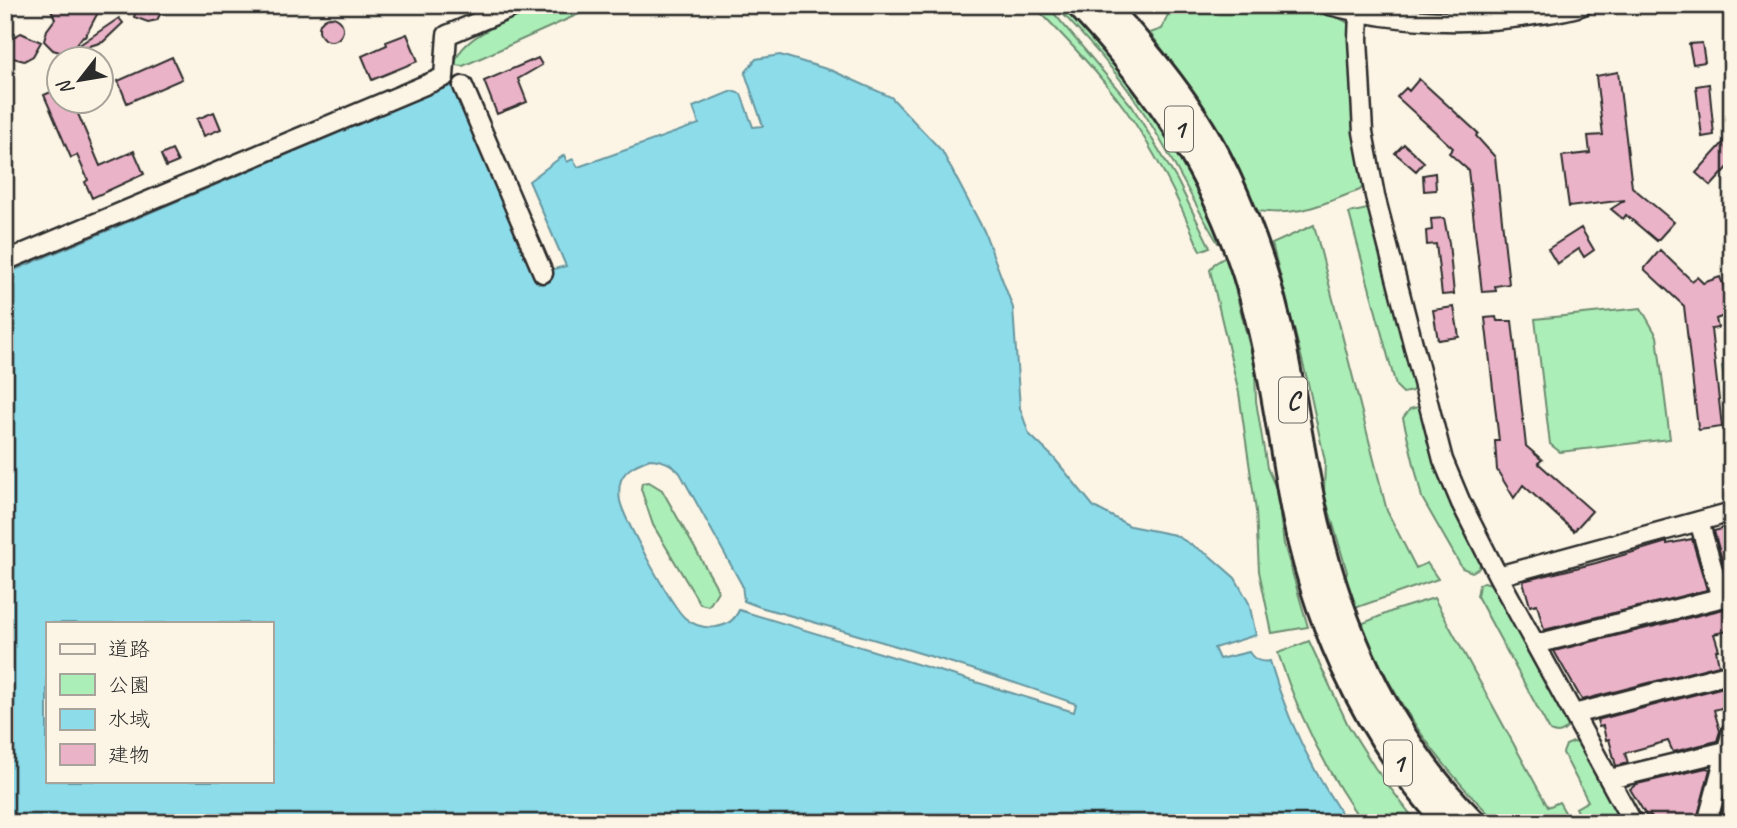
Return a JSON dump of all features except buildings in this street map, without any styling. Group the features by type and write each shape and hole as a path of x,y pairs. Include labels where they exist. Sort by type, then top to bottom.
{"highway":[{"name":"1","path":"1079,5 1144,79 1171,116 1254,271 1266,360 1309,535 1324,618 1366,691 1399,764 1448,823"},
{"path":"1105,5 1187,105 1230,183 1254,271"},
{"path":"1366,691 1440,786 1474,823"}],"street":[{"path":"5,261 444,77 447,35 518,5"},
{"path":"1328,5 1410,19 1483,22 1521,18 1583,5"},
{"path":"1361,9 1358,39 1363,132 1375,196 1443,460 1461,503 1498,576 1633,823"},
{"path":"463,86 543,273"},
{"path":"1498,576 1732,512"},
{"path":"1535,644 1726,596 1699,520"},
{"path":"1574,714 1732,673"},
{"path":"1707,823 1732,731"},
{"path":"1610,779 1726,751"}],"shaded area":[{"path":"1732,431 1732,476 1721,433"}],"green space":[{"path":"546,5 599,5 463,66 455,65 467,44 479,35"},
{"path":"1033,5 1047,5 1132,106 1177,180 1210,247 1200,251 1167,178 1125,109 1081,56"},
{"path":"1055,5 1066,5 1114,56 1146,99 1188,168 1221,242 1218,243 1159,138 1129,91"},
{"path":"1172,5 1186,5 1198,12 1194,5 1298,8 1318,11 1351,25 1366,182 1360,190 1298,211 1257,211 1221,136 1150,33 1162,29"},
{"path":"1367,209 1373,212 1416,385 1412,391 1403,393 1396,386 1349,213"},
{"path":"1314,225 1387,511 1416,568 1427,563 1438,579 1355,608 1345,580 1347,572 1324,493 1325,461 1272,244"},
{"path":"1227,256 1255,368 1256,401 1267,468 1276,488 1284,544 1308,627 1272,633 1259,571 1256,511 1239,393 1210,270"},
{"path":"1641,308 1657,336 1670,439 1560,452 1550,444 1535,319"},
{"path":"1732,364 1732,431 1730,431 1722,366"},
{"path":"1418,407 1425,415 1451,506 1481,560 1479,568 1472,572 1462,568 1422,498 1403,418 1410,409"},
{"path":"649,482 662,490 715,584 718,591 708,606 700,604 653,525 641,489 642,483"},
{"path":"1484,582 1495,585 1568,718 1569,725 1563,731 1550,731 1477,596 1479,585"},
{"path":"1434,598 1548,807 1559,802 1570,821 1580,816 1576,808 1588,801 1563,753 1566,745 1580,743 1624,823 1498,823 1456,778 1403,706 1361,624"},
{"path":"1309,641 1348,725 1375,768 1417,823 1363,823 1336,783 1294,698 1278,653"}],"water":[{"path":"780,55 833,71 891,97 942,151 984,231 1013,308 1020,408 1029,434 1054,458 1094,507 1130,526 1175,535 1210,556 1235,578 1249,603 1256,635 1214,648 1219,659 1249,652 1258,660 1270,661 1284,704 1302,745 1323,785 1348,823 5,823 5,274 456,83 540,281 552,276 550,270 566,266 529,181 564,155 567,162 573,159 578,167 699,124 693,107 732,91 741,94 753,127 763,126 745,73 756,59","holes":["650,459 659,460 680,473 742,585 744,601 1037,690 1076,704 1074,712 739,610 729,622 715,627 692,623 679,611 660,581 620,501 621,480 626,472"]}]}
